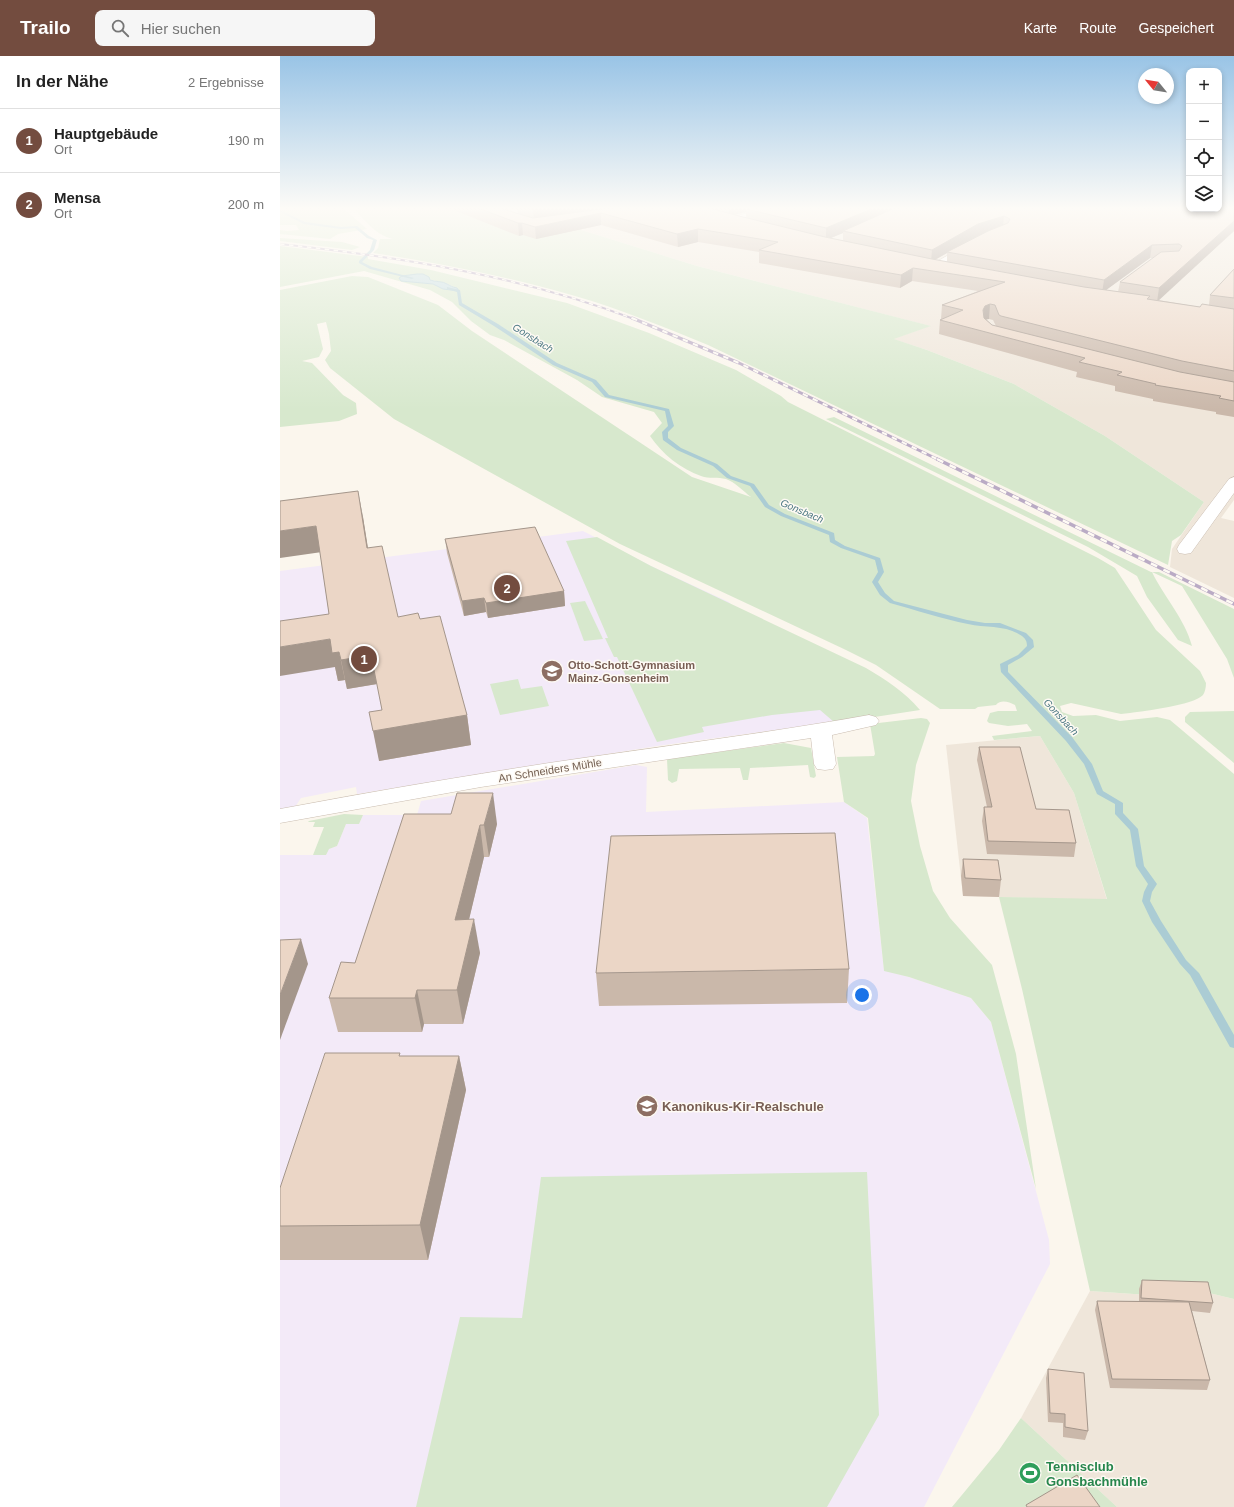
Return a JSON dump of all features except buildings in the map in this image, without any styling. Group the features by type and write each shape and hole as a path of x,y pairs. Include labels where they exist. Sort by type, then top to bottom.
{"street":[{"path":"1185,549 1234,482"},
{"name":"An Schneiders Mühle","path":"280,816 587,763 821,730 869,721"},
{"path":"821,730 825,764"}],"shaded area":[{"path":"731,275 1234,275 1234,500 1221,518 1234,521 1234,598 1170,567 1172,549 1204,502 1105,436 1014,384 927,350 893,339 930,326"},
{"name":"Otto-Schott-Gymnasium Mainz-Gonsenheim","path":"583,531 651,566 729,602 834,722 657,746 357,794 356,787 301,798 295,807 280,811 280,571"},
{"path":"1040,736 1074,793 1107,900 963,896 946,745"},
{"name":"Kanonikus-Kir-Realschule","path":"636,765 647,767 646,812 844,802 867,818 884,970 971,998 991,1022 1049,1240 1050,1264 924,1507 280,1507 280,855 326,855 328,849 337,846 346,824 359,824 363,815 417,815 421,801"},
{"path":"1090,1291 1163,1296 1205,1292 1234,1299 1234,1507 1117,1507 1021,1418"}],"green space":[{"path":"280,275 345,275 280,287"},
{"path":"377,275 450,275 567,303 649,333 736,370 781,396 788,402 1098,558 1115,568 1156,630 1200,671 1206,683 1206,688 1203,695 1198,699 1180,705 1121,714 1071,703 1060,706 1062,712 1073,716 1096,715 1120,721 1157,717 1170,720 1234,774 1234,1299 1205,1292 1163,1296 1090,1291 1022,989 999,897 1107,899 1074,793 1040,736 994,740 992,736 1032,731 1027,724 1008,726 989,723 987,721 990,713 998,711 1017,711 1015,705 1008,702 1000,702 996,705 978,707 975,709 940,709 876,665 620,544 394,419 330,368 325,360 331,351 326,322 317,324 323,349 319,357 302,361 312,363 343,395 356,403 357,414 339,421 280,427 280,290 352,276 368,277 438,305 472,331 692,477 751,497 729,480 723,478 704,477 679,465 666,455 650,436 662,423 654,412 602,397 577,380 504,340 490,335 471,321 452,302 430,290","holes":["413,275 446,283 457,288 458,291 443,289 433,284 402,281 402,276"]},
{"path":"489,275 731,275 931,326 894,339 927,350 1014,384 1105,436 1204,502 1181,535 1172,541 1168,565 708,345 625,312 592,301"},
{"path":"834,417 1152,572 1179,617 1189,636 1192,646 1178,640 1147,597 1137,576 1088,547 826,419"},
{"path":"597,537 651,566 866,668 902,692 920,710 834,722 820,710 772,715 702,727 704,732 657,742 617,657 614,657 605,638 608,638 566,541"},
{"path":"1152,572 1159,572 1234,609 1234,678 1227,659 1182,586"},
{"path":"585,601 603,639 584,641 570,603"},
{"path":"518,679 521,689 542,686 549,706 500,715 490,684"},
{"path":"1234,711 1234,763 1185,722 1185,717 1190,712"},
{"path":"921,718 927,719 930,723 916,765 911,801 920,846 933,891 950,918 992,965 1016,1054 1036,1189 991,1022 971,998 909,977 884,971 868,818 844,802 837,757 874,756 875,754 870,724"},
{"path":"784,743 811,748 816,776 814,778 810,777 808,765 750,768 748,780 743,780 740,768 679,769 677,781 672,783 668,780 667,759"},
{"path":"344,814 363,815 359,824 346,824 337,846 329,849 326,855 313,855 324,827 313,827 315,822 308,822"},
{"path":"867,1172 879,1415 827,1507 416,1507 460,1317 522,1318 541,1177"},
{"name":"Tennisclub Gonsbachmühle","path":"1021,1418 1117,1507 952,1507 999,1450"}],"water":[{"path":"424,275 429,277 430,280 445,283 457,288 459,291 443,289 433,284 401,281 399,278 402,276"}],"waterway":[{"name":"Gonsbach","path":"399,275 412,278"},
{"name":"Gonsbach","path":"448,288 459,291 460,304 496,325 555,364 594,381 607,396 667,410 671,426 665,432 665,439 679,449 715,465 729,477 752,485 767,506 783,515 832,534 832,541 843,547 878,559 881,572 875,582 882,594 892,602 967,622 985,625 998,624 1024,634 1030,640 1031,647 1020,656 1004,664 1005,672 1069,739 1088,764 1100,792 1119,803 1119,814 1134,829 1140,866 1153,884 1148,892 1146,901 1157,922 1183,962 1194,973 1234,1044"}],"railway":[{"path":"481,275 548,291 634,319"},
{"path":"632,318 739,363 939,460"},
{"path":"937,459 1234,604"}],"place":[{"name":"Mensa","path":"507,588"},
{"name":"Hauptgebäude","path":"364,659"},
{"name":"Otto-Schott-Gymnasium Mainz-Gonsenheim","path":"552,671"},
{"name":"Kanonikus-Kir-Realschule","path":"647,1106"},
{"name":"Tennisclub Gonsbachmühle","path":"1030,1473"}]}
